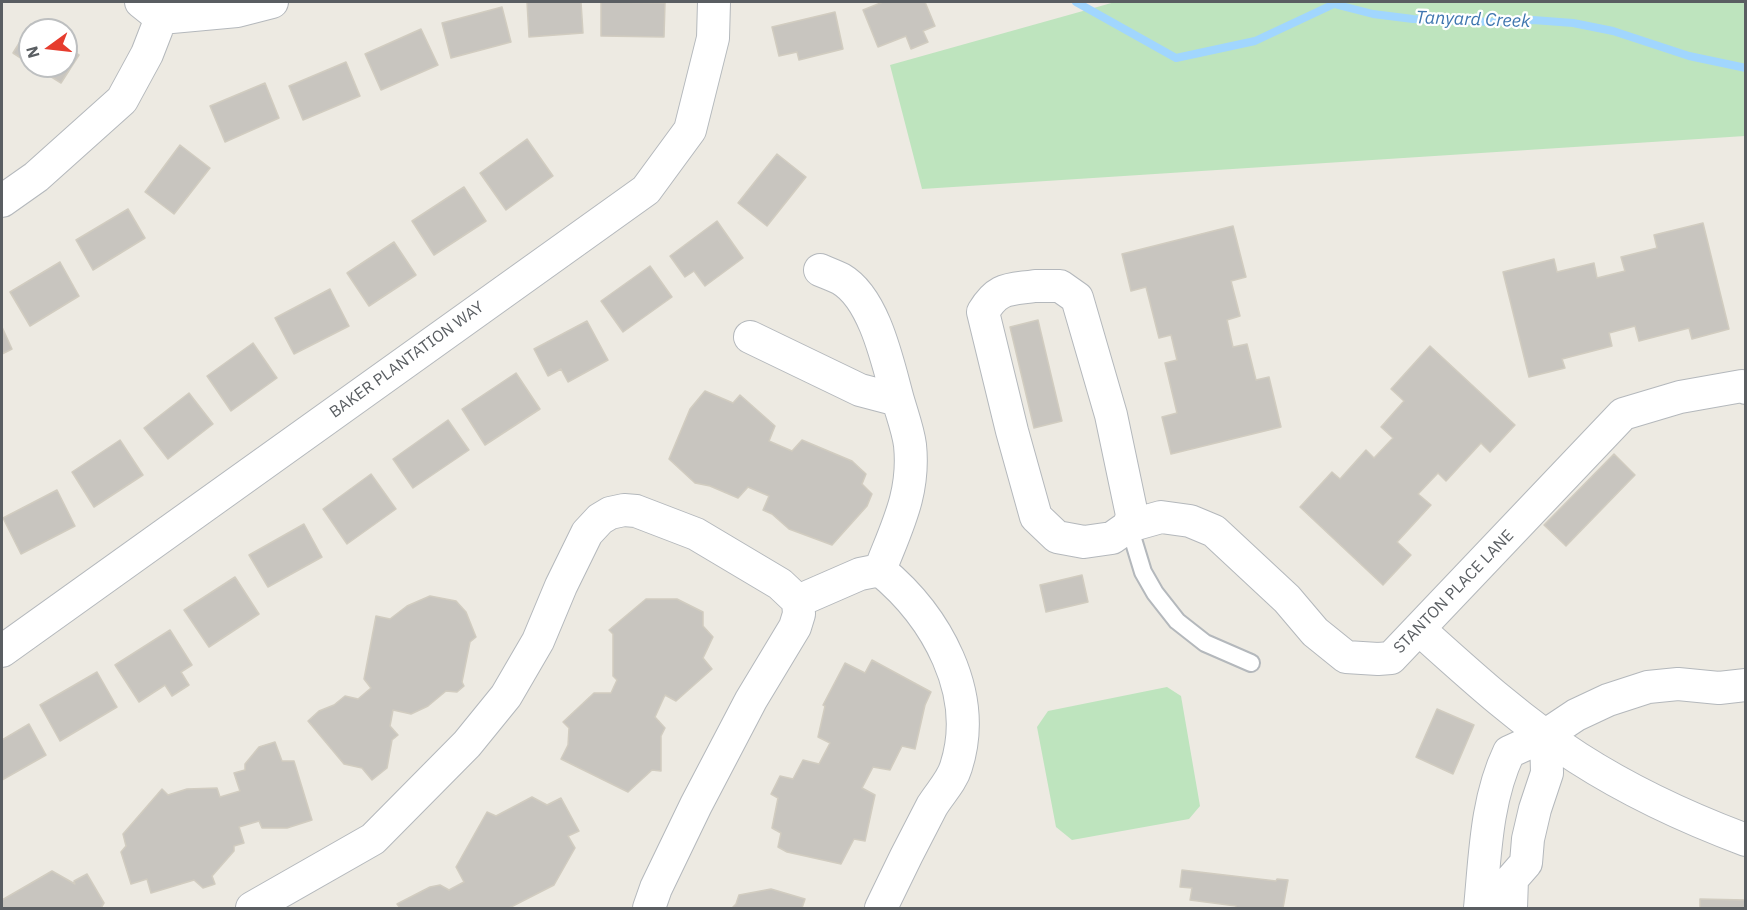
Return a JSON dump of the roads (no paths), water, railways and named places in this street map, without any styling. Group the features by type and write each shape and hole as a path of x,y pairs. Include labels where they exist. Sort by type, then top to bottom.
{"street":[{"path":"2,201 36,177 122,100 147,54 151,10 237,11 272,2"},
{"name":"BAKER PLANTATION WAY","path":"2,651 646,190 690,130 713,39 714,2"},
{"path":"820,270 843,280 864,301 882,344 910,443 910,477 906,505 880,570"},
{"name":"STANTON PLACE LANE","path":"1129,526 1132,515 1111,415 1077,298 1060,286 1035,286 1008,290 992,297 983,312 1036,517 1057,537 1084,542 1112,538 1129,526 1161,517 1190,520 1214,531 1287,599 1315,633 1346,657 1391,658 1623,414 1680,397 1742,386 1746,388"},
{"path":"750,337 860,390 898,400"},
{"path":"252,909 373,839 467,744 506,696 538,641 587,533 600,519 610,513 624,510 636,511 696,534 780,584 798,601 799,615 795,627 751,700 696,806 656,888 649,909"},
{"path":"798,601 860,574 880,570"},
{"path":"880,570 901,587 932,626 947,655 962,700 963,740 956,770 928,814 881,909"},
{"path":"1419,629 1481,684 1576,757 1630,789 1693,820 1746,840"},
{"path":"1480,909 1489,825 1496,786 1509,752 1546,735 1576,715 1608,700 1648,687 1678,684 1719,688 1746,685"},
{"path":"1512,894 1505,857 1506,844 1524,780 1546,735"}],"lane":[{"path":"1129,526 1143,572 1155,593 1177,621 1205,643 1251,663"}],"waterway":[{"name":"Tanyard Creek","path":"1076,2 1176,58 1255,41 1334,4 1373,14 1413,19 1493,22 1533,20 1573,23 1613,31 1689,56 1746,68"}]}
